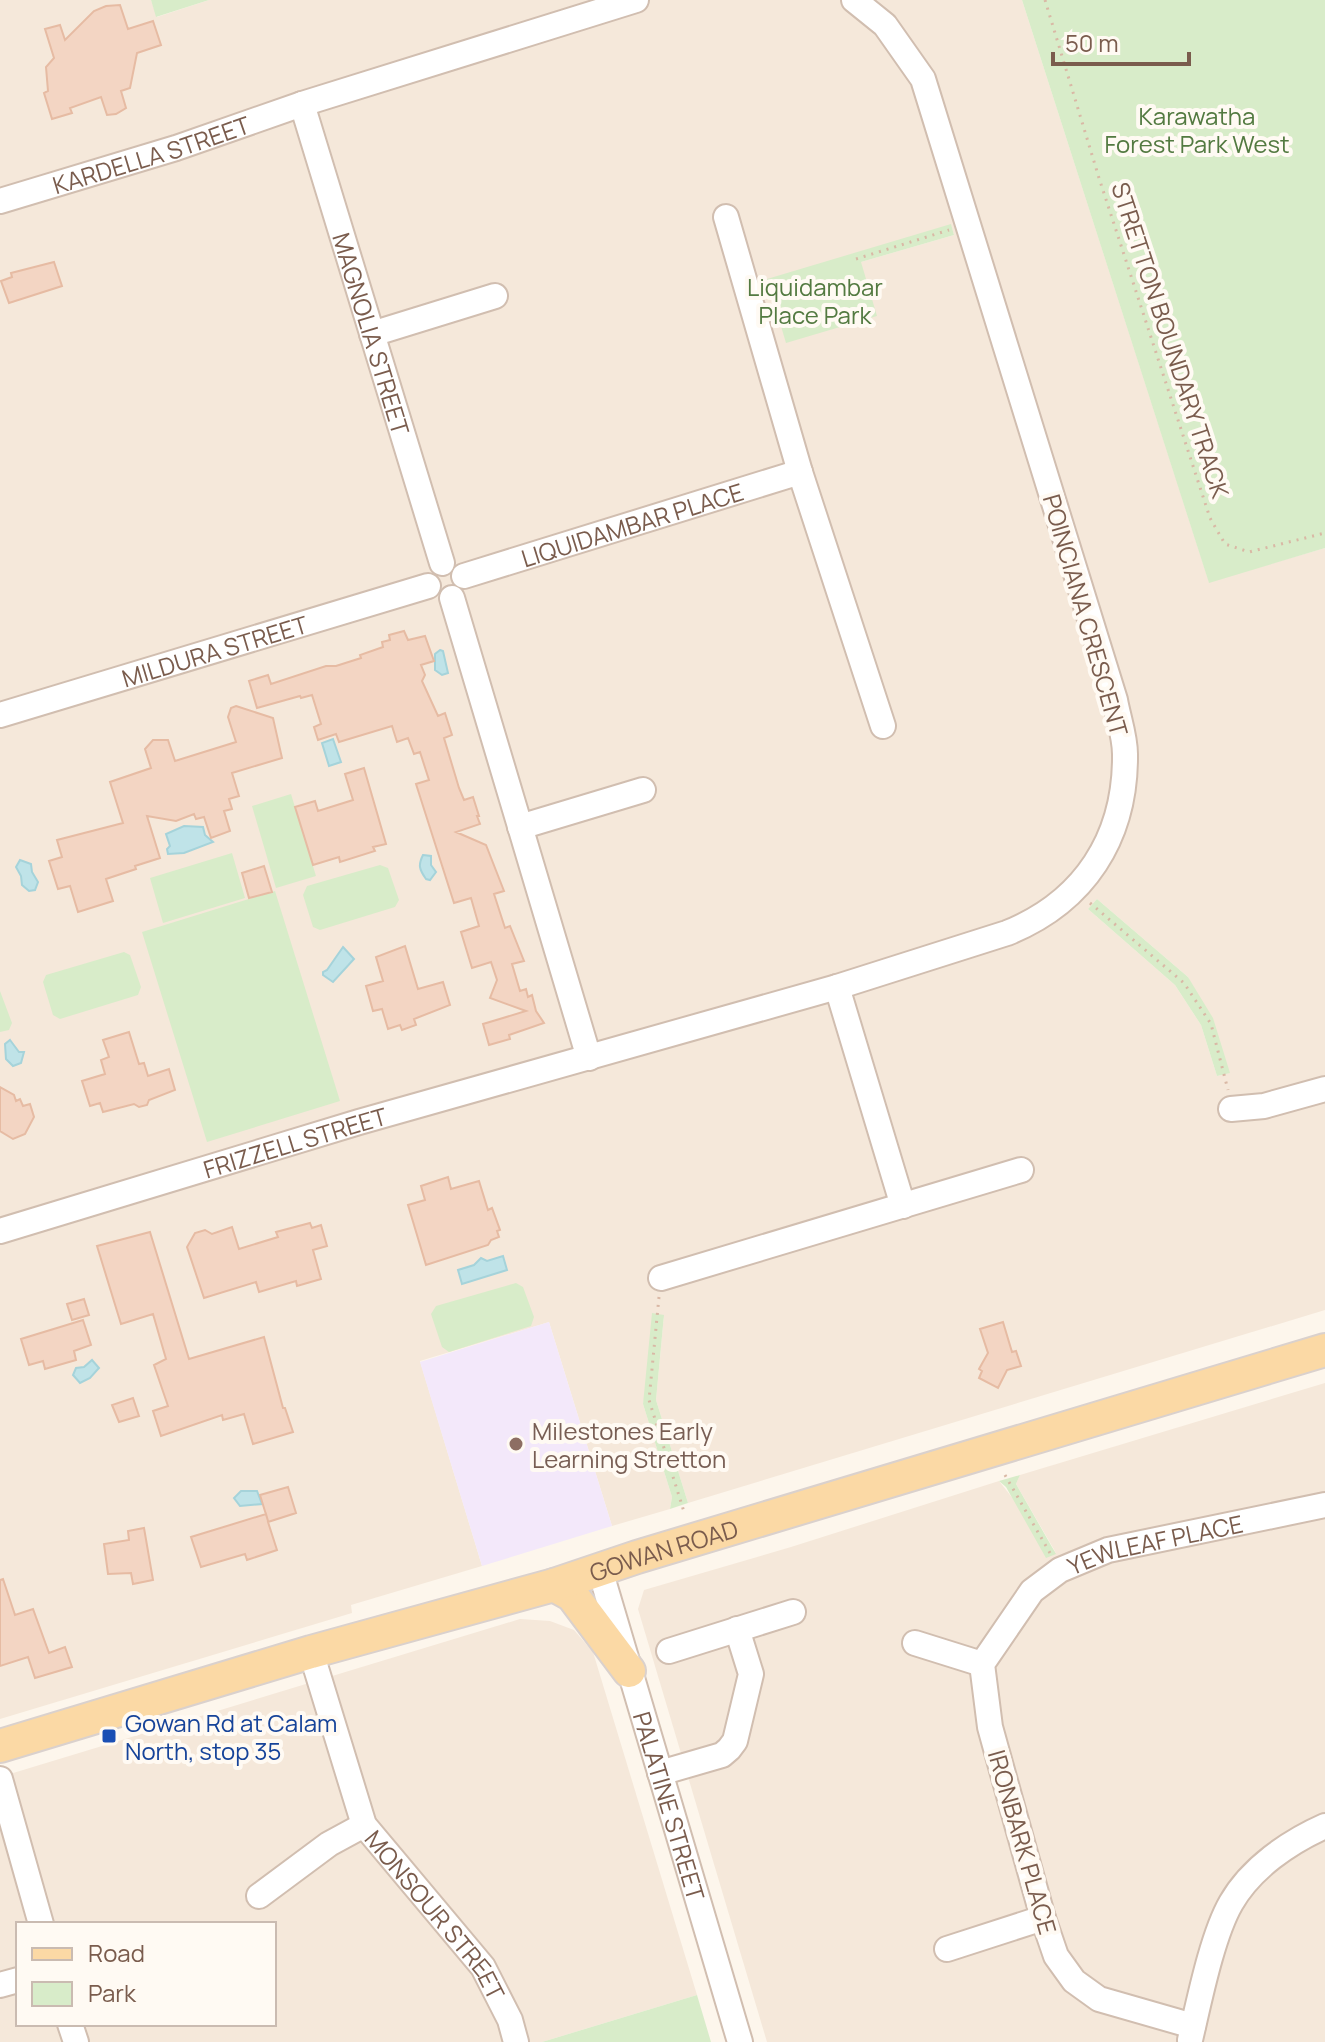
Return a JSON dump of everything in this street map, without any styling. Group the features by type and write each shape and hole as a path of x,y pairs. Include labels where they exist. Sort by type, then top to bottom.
{"main road":[{"name":"GOWAN ROAD","path":"0,1746 311,1652 554,1585 1325,1350"},
{"path":"554,1585 572,1595 629,1671"}],"street":[{"path":"302,104 636,0"},
{"name":"POINCIANA CRESCENT","path":"589,1058 837,987 1029,924 1057,907 1096,864 1114,828 1124,789 1125,751 1115,700 923,79 885,25 854,0"},
{"name":"KARDELLA STREET","path":"0,201 176,148 302,104"},
{"name":"MAGNOLIA STREET","path":"302,104 442,563"},
{"path":"726,217 800,472 883,726"},
{"path":"372,334 495,296"},
{"name":"LIQUIDAMBAR PLACE","path":"464,576 800,472"},
{"path":"442,563 458,566 464,576 461,592 452,598 435,596 428,586 429,574 442,563"},
{"name":"MILDURA STREET","path":"0,715 428,586"},
{"path":"452,598 589,1058"},
{"path":"520,827 643,790"},
{"path":"837,987 903,1206"},
{"name":"FRIZZELL STREET","path":"0,1231 359,1122 589,1058"},
{"path":"1231,1109 1264,1106 1325,1089"},
{"path":"661,1278 1021,1170"},
{"name":"YEWLEAF PLACE","path":"982,1664 1032,1591 1060,1570 1108,1550 1325,1505"},
{"name":"PALATINE STREET","path":"600,1570 740,2042"},
{"path":"669,1651 793,1612"},
{"path":"660,1773 722,1755 735,1741 751,1674 737,1629"},
{"path":"915,1643 982,1664"},
{"name":"MONSOUR STREET","path":"311,1652 364,1825 483,1967 510,2020 516,2042"},
{"name":"IRONBARK PLACE","path":"982,1664 990,1727 1056,1956 1074,1981 1099,1999 1191,2034"},
{"path":"0,1779 40,1922"},
{"path":"259,1896 329,1844 364,1825"},
{"path":"1191,2034 1215,1946 1231,1903 1263,1865 1299,1837 1325,1826"},
{"path":"947,1949 1043,1918"}],"path":[{"name":"STRETTON BOUNDARY TRACK","path":"1045,0 1099,178 1210,518 1225,544 1249,552 1325,533"},
{"path":"856,259 967,225"},
{"path":"1075,890 1184,983 1211,1024 1231,1109"},
{"path":"661,1278 649,1400 685,1515"},
{"path":"1005,1475 1060,1570"}],"shaded area":[{"path":"0,0 151,0 157,17 209,0 1022,0 1209,582 1325,548 1325,1310 688,1503 656,1400 664,1315 643,1404 672,1497 670,1509 612,1526 549,1322 420,1361 482,1566 351,1605 352,1613 0,1719","holes":["951,225 954,235 861,262 767,280","1097,899 1188,977 1229,1073 1217,1076 1201,1025 1175,985 1088,909"]},
{"name":"Milestones Early Learning Stretton","path":"549,1322 612,1526 482,1566 420,1362"},
{"path":"1325,1383 1325,2042 767,2042 638,1609 644,1590 999,1481 1056,1553 1016,1484 1020,1475"},
{"path":"520,1619 550,1621 574,1630 593,1652 697,1995 542,2042 0,2042 0,1777"}],"green space":[{"path":"151,0 209,0 156,17"},
{"name":"Karawatha Forest Park West","path":"1022,0 1325,0 1325,548 1209,583"},
{"name":"Liquidambar Place Park","path":"951,224 954,235 861,262 877,316 786,343 767,279"},
{"path":"291,794 316,876 276,888 252,806"},
{"path":"232,853 245,898 163,923 150,878"},
{"path":"380,865 388,868 399,900 395,907 320,930 313,927 303,895 307,886"},
{"path":"275,891 340,1101 207,1142 142,932"},
{"path":"1097,899 1188,977 1213,1018 1230,1073 1217,1076 1201,1025 1175,985 1088,909"},
{"path":"124,952 130,955 141,987 138,995 60,1019 53,1015 43,982 46,975"},
{"path":"0,991 12,1023 9,1030 0,1032"},
{"path":"516,1283 523,1287 534,1317 531,1326 449,1352 442,1347 431,1314 436,1306"},
{"path":"652,1313 664,1315 656,1400 688,1503 670,1509 672,1497 643,1404"},
{"path":"1020,1475 1016,1484 1056,1554 1046,1558 1006,1487 999,1481"},
{"path":"697,1995 711,2042 542,2042"}],"water":[{"path":"443,651 448,673 442,675 435,670 435,654"},
{"path":"333,739 341,762 329,766 322,743"},
{"path":"184,826 203,827 205,835 213,842 184,853 168,854 170,846 166,834"},
{"path":"423,855 431,856 431,865 436,872 430,880 421,870"},
{"path":"20,860 31,864 38,882 35,890 29,891 22,885 16,867"},
{"path":"343,947 354,959 333,982 323,972"},
{"path":"10,1040 19,1052 24,1052 21,1063 13,1066 6,1059 5,1044"},
{"path":"503,1256 507,1270 462,1284 458,1270 474,1265 481,1258 487,1261"},
{"path":"92,1360 99,1368 80,1383 73,1375 76,1368 84,1367"},
{"path":"241,1491 257,1491 262,1504 240,1506 234,1498"}],"building":[{"path":"120,5 128,29 153,21 161,45 137,53 130,88 121,91 126,108 107,115 101,97 70,108 72,113 52,119 44,93 48,91 46,67 54,58 45,29 60,25 65,40 94,11"},
{"path":"54,262 62,286 9,303 1,281 12,277 11,273"},
{"path":"404,631 408,640 425,636 434,661 421,665 425,675 422,681 438,716 445,713 452,735 444,738 459,788 464,800 473,797 479,816 480,824 456,832 486,845 504,891 494,894 505,928 510,926 524,961 512,964 520,991 526,989 528,997 532,995 536,1011 544,1023 489,1045 483,1024 526,1011 490,998 497,980 491,962 472,968 461,932 479,926 471,898 454,903 416,784 429,780 420,752 414,754 408,738 397,742 392,726 339,742 336,734 318,740 314,727 321,724 312,695 257,708 249,681 268,675 271,684 361,658 360,655 383,647 382,642 390,640 389,635"},
{"path":"236,706 273,718 282,758 232,773 239,796 229,799 232,809 224,811 230,831 211,838 204,817 196,819 194,814 176,821 147,816 160,858 106,879 113,901 78,912 70,886 58,889 49,861 62,857 57,840 123,823 110,782 151,768 145,749 153,740 168,740 175,761 236,742 228,717 231,708"},
{"path":"364,768 386,844 373,847 375,851 340,862 339,857 313,865 295,807 315,801 318,811 353,800 345,774"},
{"path":"264,866 272,892 249,898 242,873"},
{"path":"405,946 418,989 443,982 450,1005 414,1019 416,1025 402,1030 400,1025 388,1029 382,1009 373,1011 366,986 383,981 376,957"},
{"path":"129,1032 139,1064 144,1063 148,1076 169,1069 175,1090 149,1100 147,1105 139,1107 134,1104 103,1112 100,1103 90,1106 82,1081 105,1074 101,1060 109,1057 103,1040"},
{"path":"0,1087 14,1095 16,1101 20,1099 23,1106 30,1104 34,1117 25,1134 13,1139 0,1131"},
{"path":"448,1177 451,1189 479,1181 488,1210 492,1208 500,1230 497,1231 499,1237 488,1245 426,1265 408,1205 425,1200 421,1186"},
{"path":"310,1223 312,1228 321,1225 327,1246 313,1250 321,1279 297,1286 296,1281 259,1292 256,1282 204,1298 187,1247 195,1233 205,1230 212,1234 232,1227 239,1249 278,1237 276,1232"},
{"path":"150,1232 189,1359 264,1337 283,1408 293,1432 253,1444 244,1414 223,1420 222,1415 161,1436 153,1411 168,1406 154,1365 166,1359 153,1314 121,1324 97,1246"},
{"path":"84,1299 89,1315 72,1320 67,1304"},
{"path":"83,1320 91,1345 74,1351 76,1360 45,1369 43,1361 29,1365 21,1339"},
{"path":"1003,1322 1012,1352 1016,1351 1021,1366 1007,1370 998,1388 979,1378 982,1371 979,1369 988,1353 980,1329"},
{"path":"133,1398 139,1416 119,1422 112,1405"},
{"path":"288,1487 296,1513 268,1522 277,1550 247,1560 245,1554 201,1567 191,1537 266,1514 260,1495"},
{"path":"144,1528 153,1580 133,1584 131,1573 108,1574 104,1544 129,1540 128,1531"},
{"path":"3,1579 15,1615 33,1609 49,1653 65,1647 72,1667 35,1678 28,1657 0,1666 0,1580"}],"place":[{"name":"Milestones Early Learning Stretton","path":"516,1444"},
{"name":"Gowan Rd at Calam North, stop 35","path":"109,1736"}]}
